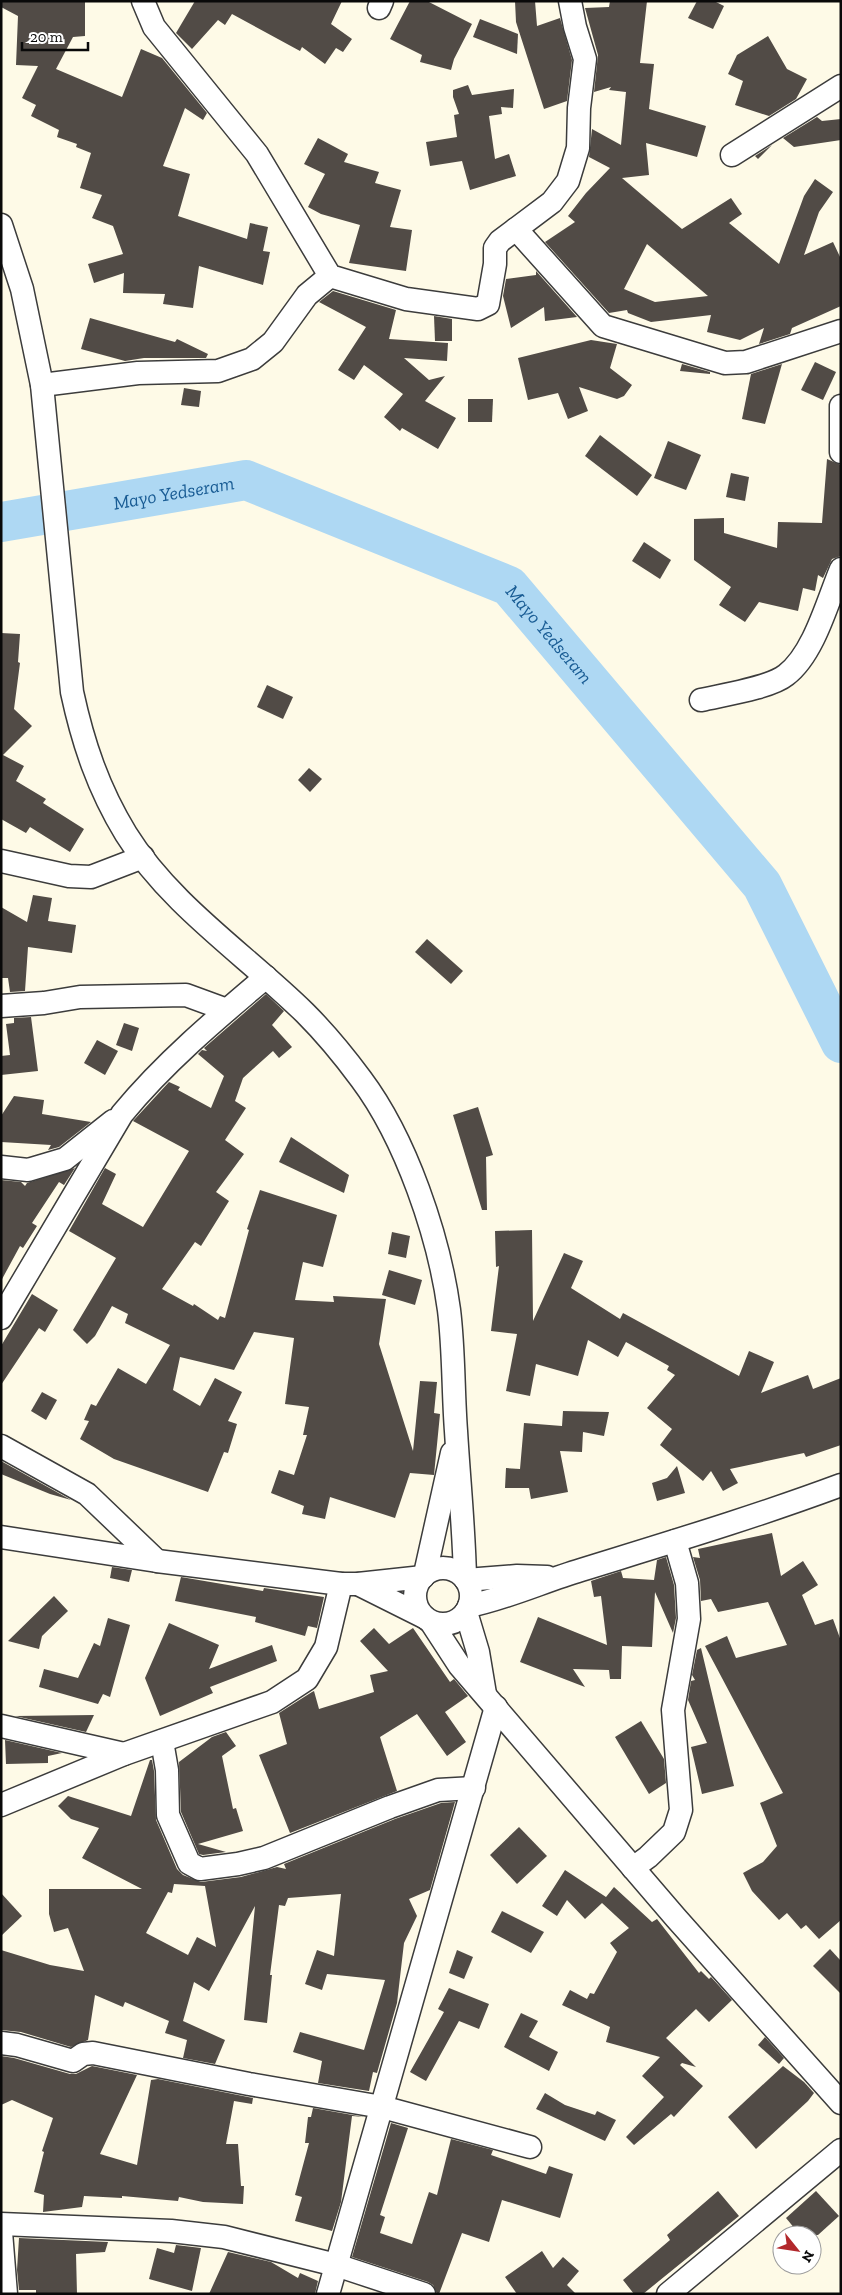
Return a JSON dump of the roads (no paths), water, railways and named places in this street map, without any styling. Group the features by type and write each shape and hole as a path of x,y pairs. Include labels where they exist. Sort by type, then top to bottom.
{"street":[{"path":"143,1 154,27 257,154 330,276 406,299 478,309 488,304 495,264 495,248 500,241 552,202 568,181 578,148 579,108 585,59 574,27 570,1"},
{"path":"732,155 841,86"},
{"path":"1,225 22,289 42,385 72,692 83,741 106,798 127,835 143,857 180,899 305,1013 336,1046 363,1081 392,1130 416,1184 431,1227 444,1276 449,1313 466,1579 470,1588 468,1609 491,1700 474,1788 328,2294"},
{"path":"516,229 603,326 726,362 746,362 841,331"},
{"path":"42,385 138,373 218,371 252,359 273,342 307,295 330,276"},
{"path":"841,406 841,452"},
{"path":"701,700 762,686 786,676 805,653 841,569"},
{"path":"1,861 69,876 91,877 143,857"},
{"path":"1,1318 122,1114 173,1058 266,977"},
{"path":"1,1006 44,1003 80,997 186,995 227,1010"},
{"path":"1,1167 28,1170 65,1159 122,1114"},
{"path":"456,1435 424,1576 415,1592 418,1610 428,1619 459,1665 634,1868 841,2103"},
{"path":"1,1446 87,1494 157,1561"},
{"path":"349,1584 428,1619 447,1624 461,1618 468,1609 558,1577 675,1541 841,1485"},
{"path":"1,1536 157,1561 349,1584 424,1576 439,1568 453,1570 466,1579 517,1576 558,1577"},
{"path":"634,1868 674,1832 681,1810 673,1710 679,1667 690,1619 687,1583 675,1541"},
{"path":"1,1805 124,1754 272,1702 307,1679 326,1648 349,1584"},
{"path":"1,1726 124,1754"},
{"path":"162,1741 167,1770 168,1815 189,1863 200,1869 238,1864 264,1858 390,1807 438,1790 474,1788"},
{"path":"1,2043 17,2045 73,2061 83,2054 93,2053 382,2108 530,2147"},
{"path":"668,2294 841,2150"},
{"path":"1,2224 171,2231 224,2237 336,2265 424,2294"},
{"path":"1,2232 6,2294"}],"waterway":[{"name":"Mayo Yedseram","path":"1,522 246,480 509,586 762,885 841,1043"}]}
